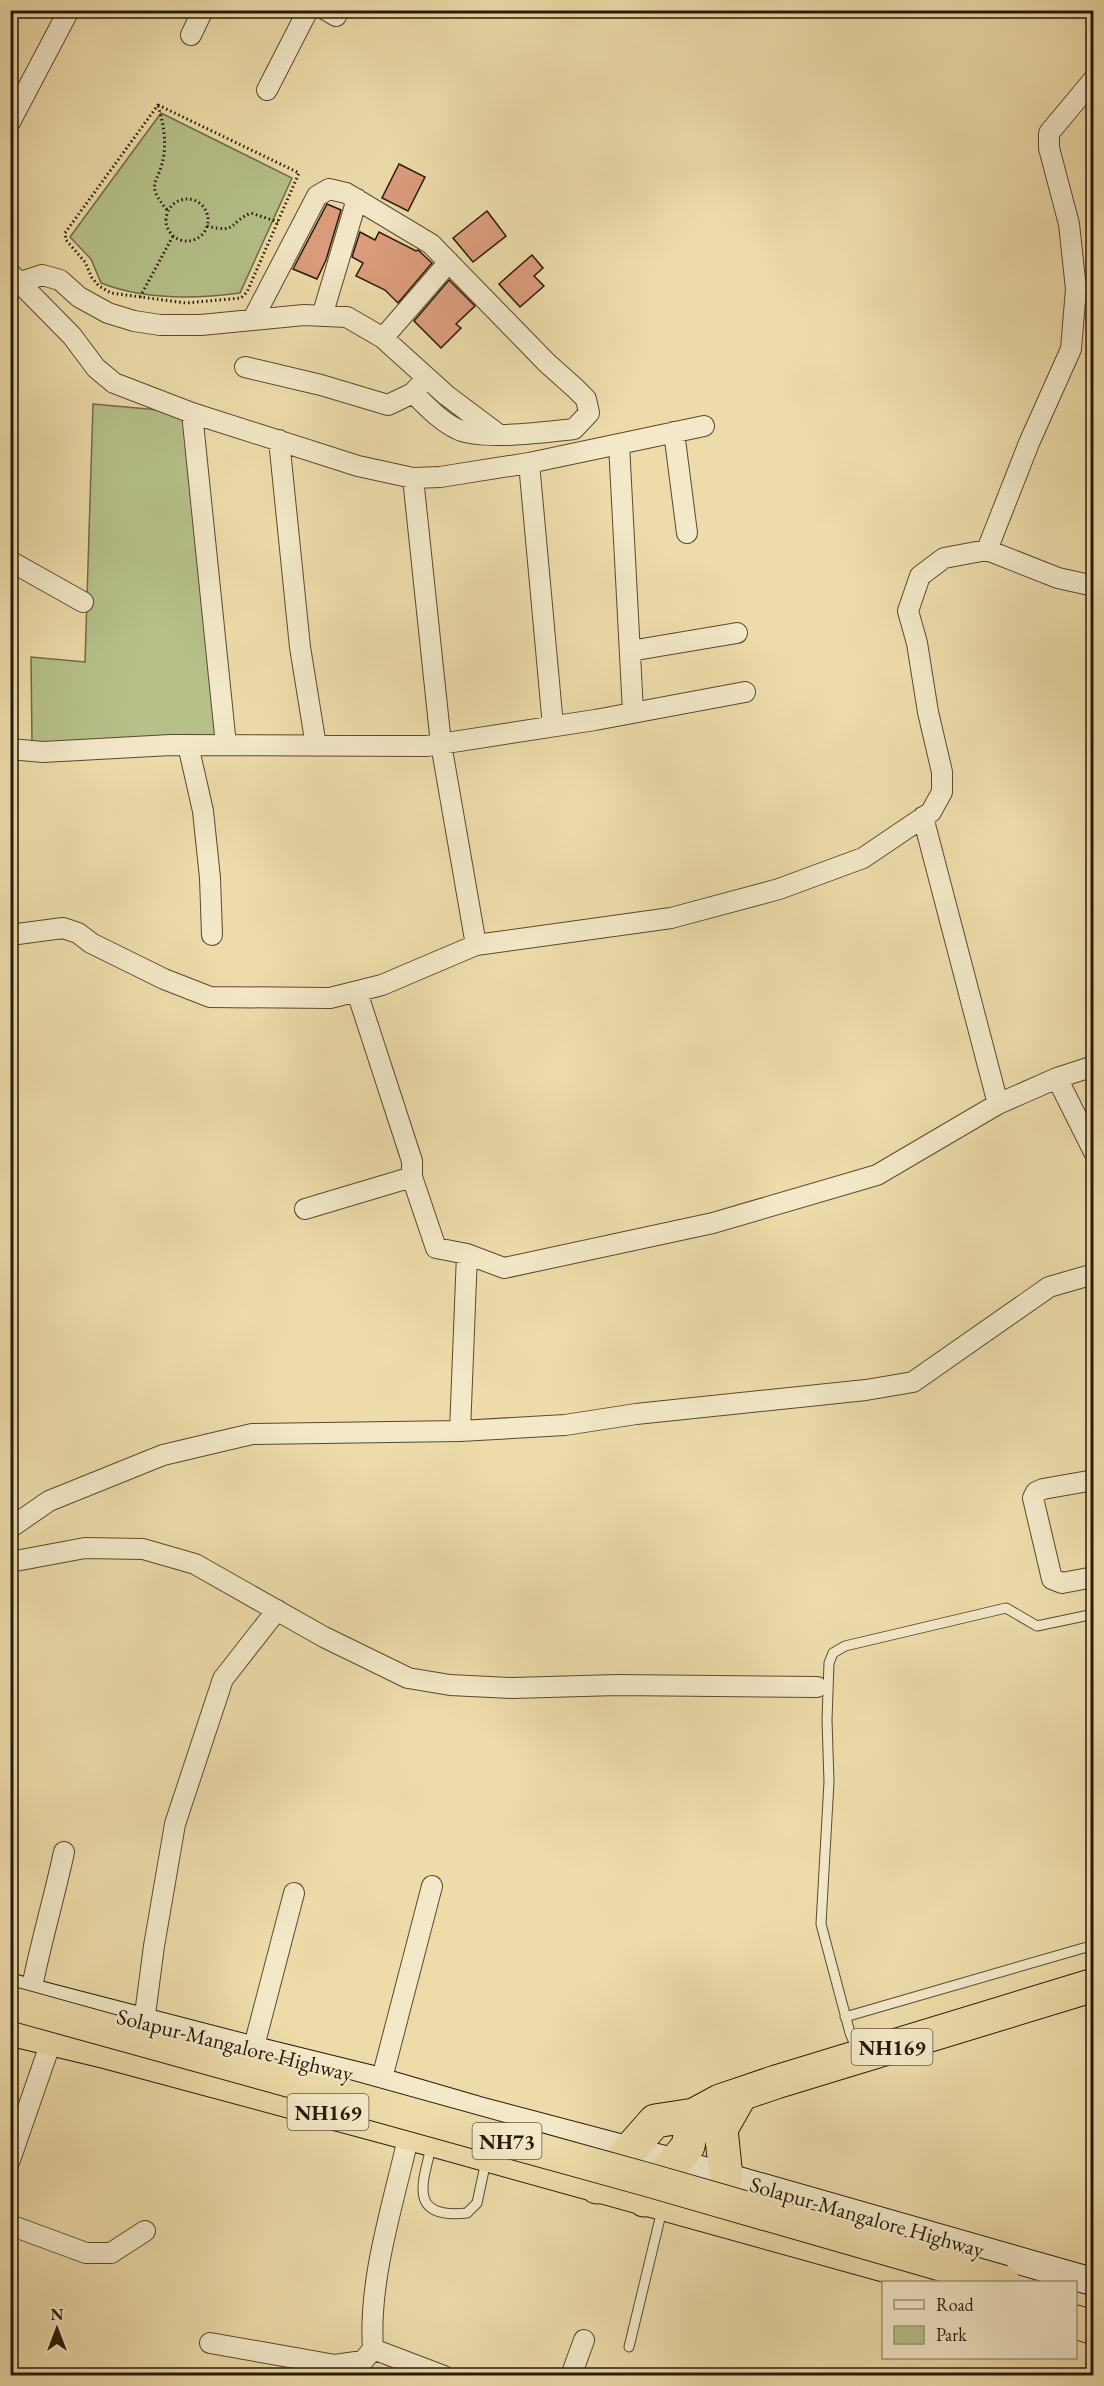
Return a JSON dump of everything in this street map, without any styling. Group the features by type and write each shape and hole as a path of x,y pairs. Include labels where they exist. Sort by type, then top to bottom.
{"highway":[{"name":"NH169","path":"597,2187 655,2121 694,2115 720,2101 741,2094 1094,1985"},
{"name":"NH73","path":"17,1994 996,2281"},
{"name":"NH169","path":"10,2029 107,2052 653,2202"},
{"path":"726,2177 721,2129 741,2094"},
{"path":"694,2115 688,2146 674,2162 653,2202 938,2281"},
{"path":"1077,2303 1094,2308"},
{"path":"1077,2322 1094,2328"}],"street":[{"path":"10,122 69,10"},
{"path":"191,35 203,10"},
{"path":"267,90 308,10"},
{"path":"987,550 1029,443 1071,349 1076,289 1069,224 1049,148 1049,133 1094,79"},
{"path":"253,320 317,196 329,189 346,193 431,244 547,363 586,399 589,412 574,429 477,435 458,429 438,417 413,393"},
{"path":"322,316 357,199"},
{"path":"382,338 449,262"},
{"path":"16,278 42,275 60,280 79,297 108,313 160,325 201,325 322,316 347,317 382,338 446,395 498,434"},
{"path":"16,278 72,336 96,368 114,383 192,413 358,466 413,478 440,477 529,463 704,426"},
{"path":"42,305 63,296 79,297"},
{"path":"245,367 321,385 388,405 413,393 428,378"},
{"path":"192,413 226,746"},
{"path":"674,432 687,533"},
{"path":"279,440 300,647 316,746"},
{"path":"619,444 633,712"},
{"path":"529,463 553,726"},
{"path":"413,478 441,744 476,945"},
{"path":"10,935 63,928 78,933 91,943 164,979 210,997 330,998 382,985 476,945 671,918 779,889 862,858 931,812 942,792 942,772 908,611 920,576 944,558 987,550 1058,578 1094,586"},
{"path":"10,561 83,602"},
{"path":"630,651 737,633"},
{"path":"10,749 43,752 188,745 428,746 745,692"},
{"path":"188,745 204,812 212,935"},
{"path":"923,817 998,1104"},
{"path":"357,992 412,1161 412,1177 436,1248 467,1254 504,1268 713,1223 877,1175 998,1104 1057,1077 1094,1066"},
{"path":"1057,1077 1094,1152"},
{"path":"305,1209 412,1177"},
{"path":"460,1431 467,1254"},
{"path":"10,1528 49,1501 163,1455 252,1434 460,1431 565,1425 636,1414 788,1400 913,1382 1049,1287 1094,1274"},
{"path":"1094,1480 1043,1489 1036,1492 1033,1498 1052,1579 1062,1583 1094,1577"},
{"path":"10,1562 85,1548 143,1549 195,1564 324,1637 408,1678 450,1684 512,1688 618,1685 817,1688"},
{"path":"144,2022 154,1946 175,1824 223,1679 277,1610"},
{"path":"17,1994 39,1948 53,1906 64,1852"},
{"path":"381,2082 432,1886"},
{"path":"253,2050 294,1893"},
{"name":"Solapur-Mangalore Highway","path":"17,1994 144,2022 381,2082 674,2162 1094,2282"},
{"path":"10,2160 52,2039"},
{"path":"210,2343 335,2365 363,2361 373,2349 371,2327 379,2268 421,2137"},
{"path":"10,2225 86,2253 111,2253 146,2231"},
{"path":"571,2376 584,2340"},
{"path":"373,2349 444,2376"}],"lane":[{"path":"861,2056 845,2017 821,1924 829,1782 827,1720 829,1663 833,1653 845,1646 1006,1608 1037,1626 1094,1614"},
{"path":"845,2017 1094,1945"},
{"path":"421,2137 424,2175 422,2195 425,2204 430,2208 467,2213 477,2203 487,2155"},
{"path":"629,2347 653,2202"}],"path":[{"path":"158,105 162,118 164,155 155,177 154,188 156,197 168,211"},
{"path":"158,105 299,173 247,292 240,298 186,303 111,293 99,286 85,262 66,240 65,233 158,105"},
{"path":"184,199 197,202 206,212 207,226 199,237 193,240 179,239 173,236 166,224 168,211 172,205 184,199"},
{"path":"207,226 231,228 251,213 278,222"},
{"path":"127,319 173,236"}],"green space":[{"path":"161,113 292,178 240,293 170,297 117,289 101,283 91,259 70,237"},
{"path":"93,404 192,413 220,737 32,743 31,657 85,662"}],"building":[{"path":"399,164 425,177 408,211 382,198"},
{"path":"327,204 341,210 326,260 317,279 293,269"},
{"path":"487,211 506,236 473,262 453,238"},
{"path":"360,232 375,240 379,232 418,250 432,263 398,303 385,290 356,276 363,263 352,257"},
{"path":"532,255 543,268 534,276 544,286 520,307 499,284"},
{"path":"449,280 475,306 456,324 461,328 441,348 414,321"}]}
